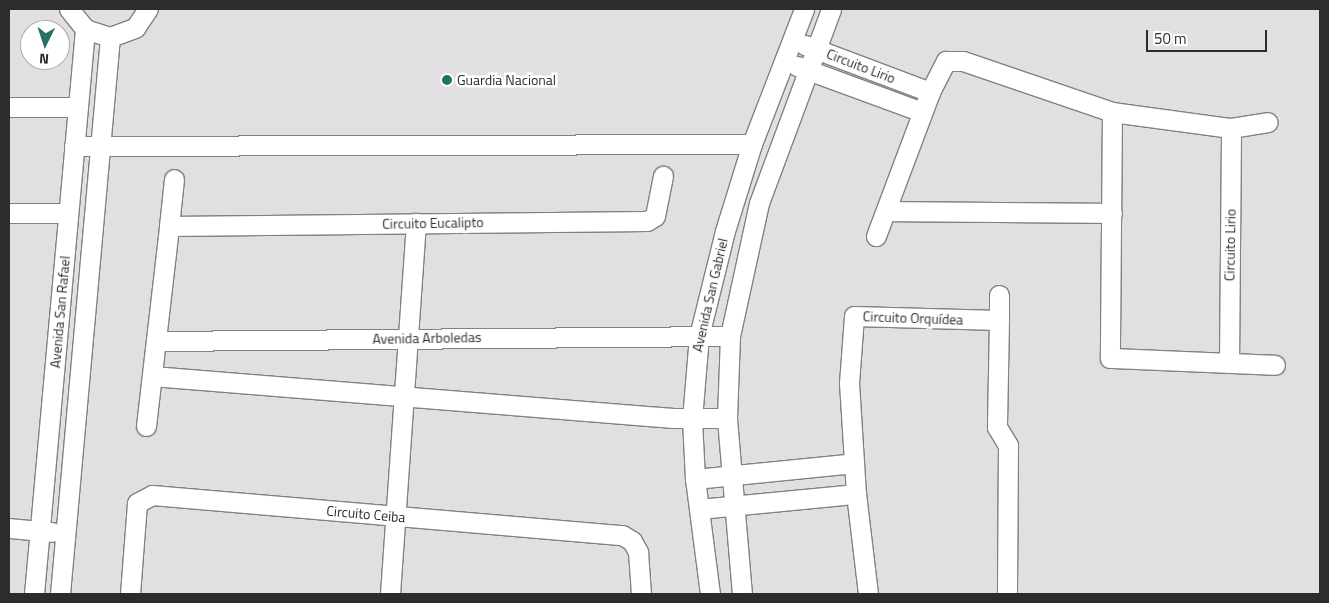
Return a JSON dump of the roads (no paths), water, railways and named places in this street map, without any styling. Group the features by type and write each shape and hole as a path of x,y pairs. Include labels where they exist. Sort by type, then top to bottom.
{"street":[{"path":"69,9 85,30 110,37 135,28 148,9"},
{"name":"Avenida San Gabriel","path":"710,594 695,480 692,419 699,336 725,231 752,144 786,62 804,9"},
{"name":"Avenida San Gabriel","path":"742,594 727,418 730,336 759,203 831,9"},
{"name":"Avenida San Rafael","path":"34,594 85,30"},
{"name":"Avenida San Rafael","path":"60,594 110,37"},
{"name":"Circuito Lirio","path":"793,40 930,92"},
{"path":"876,236 930,92 946,61 954,59 1112,112 1231,128 1268,122"},
{"name":"Circuito Lirio","path":"786,62 922,112"},
{"path":"891,101 899,81"},
{"path":"9,107 78,107"},
{"path":"1112,112 1110,358 1275,365"},
{"name":"Circuito Lirio","path":"1229,363 1231,128"},
{"path":"74,146 752,144"},
{"name":"Circuito Eucalipto","path":"169,226 647,221 655,216 663,176"},
{"path":"146,426 174,178"},
{"path":"886,210 1112,213"},
{"path":"9,213 68,213"},
{"path":"390,594 416,223"},
{"path":"999,294 997,428 1008,445 1007,594"},
{"name":"Circuito Orquídea","path":"868,594 854,463 850,383 854,316 999,320"},
{"name":"Avenida Arboledas","path":"156,341 730,336"},
{"path":"152,376 692,419 727,418"},
{"path":"54,378 80,380"},
{"path":"695,480 854,463"},
{"path":"816,467 818,497"},
{"path":"699,509 856,494"},
{"name":"Circuito Ceiba","path":"130,594 137,503 152,495 622,535 632,541 638,552 641,594"},
{"path":"9,528 66,533"}],"place":[{"name":"Guardia Nacional","path":"447,80"}]}
